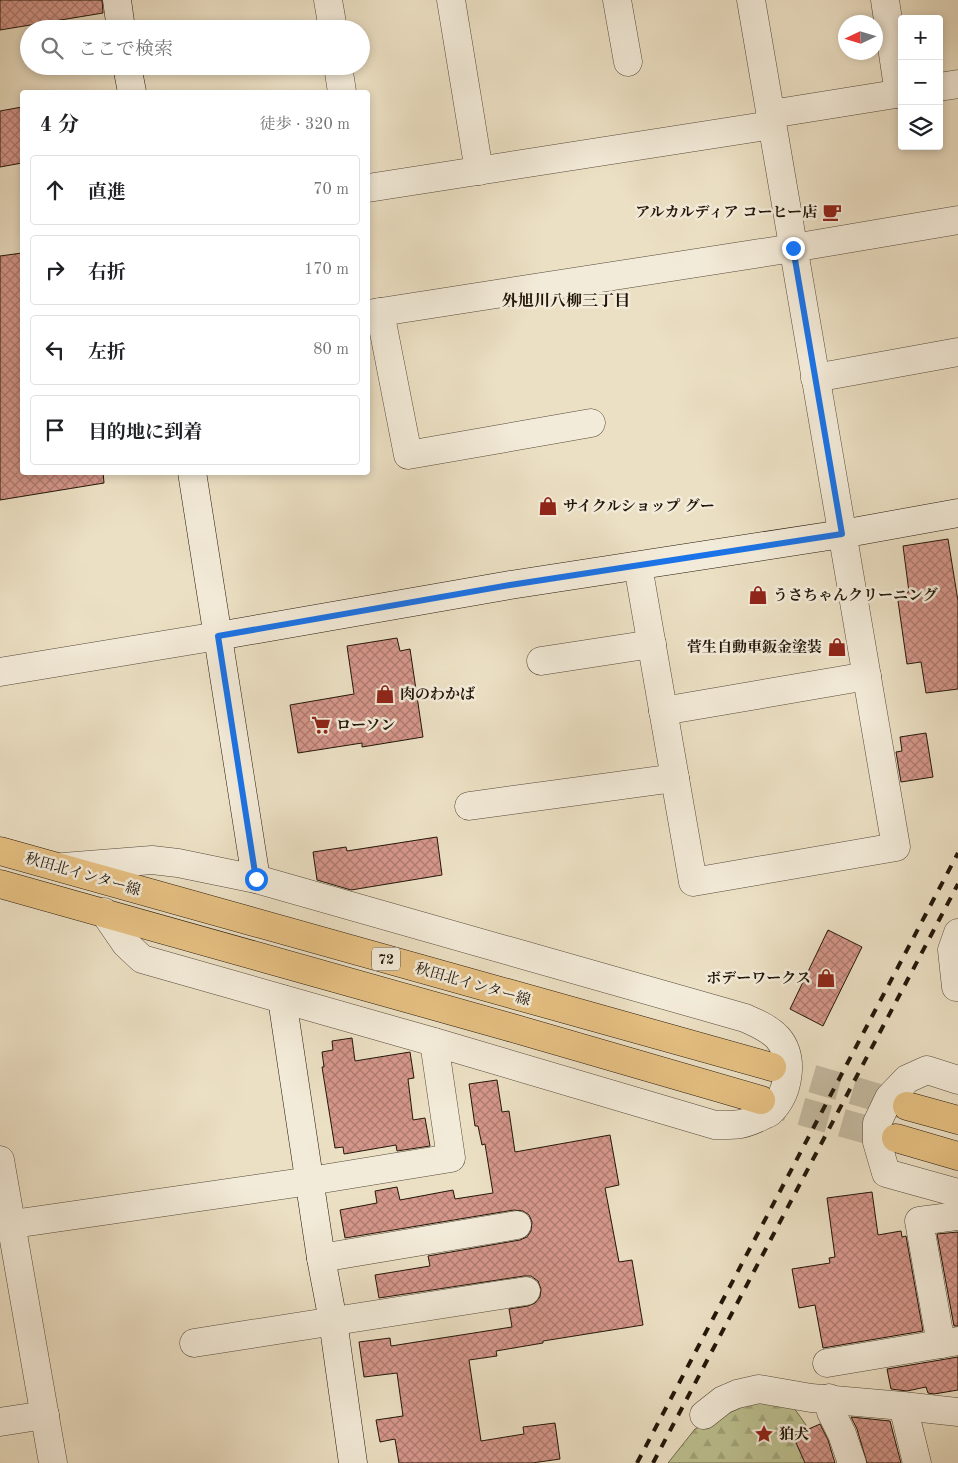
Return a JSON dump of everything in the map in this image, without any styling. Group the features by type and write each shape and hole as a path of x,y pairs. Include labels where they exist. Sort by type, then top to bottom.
{"main road":[{"name":"秋田北インター線","path":"0,851 772,1067"},
{"name":"秋田北インター線","path":"0,884 761,1100"},
{"path":"907,1106 958,1120"},
{"path":"896,1138 958,1156"}],"street":[{"path":"117,0 120,20"},
{"path":"328,0 331,20"},
{"path":"451,0 479,171"},
{"path":"617,0 628,62"},
{"path":"638,566 693,882 896,847 751,0"},
{"path":"885,0 898,81"},
{"path":"129,75 132,90"},
{"path":"339,75 342,90"},
{"path":"943,86 958,84"},
{"path":"370,188 479,171 772,120 898,93"},
{"path":"591,423 408,455 374,313 793,248 958,220"},
{"path":"815,378 958,352"},
{"path":"192,475 256,879"},
{"path":"0,672 510,585 842,534 958,513"},
{"path":"541,661 652,644"},
{"path":"663,712 867,676"},
{"path":"469,806 675,778"},
{"path":"60,868 131,861 168,861 256,879 745,1018 762,1025 778,1038 788,1059 787,1082 781,1098 770,1112 744,1125 715,1125 142,958 126,944 104,912"},
{"path":"154,894 163,868 168,861"},
{"path":"958,933 952,950 956,987 958,987"},
{"path":"282,999 321,1258 333,1321 353,1463"},
{"path":"6,1225 310,1181 451,1158 434,1042"},
{"path":"958,1080 926,1070 907,1079 889,1098 877,1124 877,1142 886,1172 958,1193"},
{"path":"0,1160 6,1225 53,1463"},
{"path":"827,1363 950,1342 919,1221 958,1216"},
{"path":"321,1258 517,1225"},
{"path":"194,1343 526,1291"},
{"path":"704,1415 723,1400 737,1394 759,1389 811,1398 829,1398 958,1412"},
{"path":"829,1398 831,1412 842,1434 852,1463"},
{"path":"903,1406 917,1463"},
{"path":"0,1422 45,1415"}],"green space":[{"path":"787,1398 806,1425 809,1463 668,1463 695,1429 757,1400"}],"building":[{"path":"0,0 102,0 103,13 61,20 20,20 20,27 0,30"},
{"path":"20,107 20,163 0,167 0,111"},
{"path":"20,253 20,475 103,475 104,483 0,500 0,256"},
{"path":"948,539 958,601 958,689 926,693 921,662 907,664 897,594 909,592 903,546"},
{"name":"肉のわかば","path":"397,638 400,651 410,649 423,737 362,747 362,743 298,753 290,705 354,694 347,646"},
{"path":"926,733 933,777 901,782 896,752 902,751 900,737"},
{"path":"437,837 442,875 351,890 317,880 313,852 346,847 347,851"},
{"name":"ボデーワークス","path":"828,930 862,947 823,1026 790,1009"},
{"path":"352,1038 355,1061 410,1052 414,1078 408,1079 413,1120 425,1118 430,1146 397,1151 396,1145 344,1154 343,1147 335,1148 322,1067 324,1067 322,1052 333,1050 332,1041"},
{"path":"497,1080 502,1112 509,1111 515,1152 610,1135 619,1185 605,1188 619,1262 632,1260 643,1325 543,1341 543,1343 496,1351 497,1356 469,1360 481,1441 524,1434 523,1427 555,1423 560,1459 532,1463 399,1463 395,1439 380,1442 376,1420 403,1416 397,1373 364,1377 359,1342 390,1338 391,1346 512,1327 509,1309 535,1303 540,1297 541,1289 538,1281 531,1276 524,1276 379,1298 375,1275 430,1266 428,1256 520,1240 527,1237 531,1231 532,1222 529,1215 523,1211 514,1210 345,1238 340,1210 377,1203 375,1191 397,1187 400,1200 453,1190 455,1199 493,1193 485,1144 482,1145 478,1126 475,1126 469,1084"},
{"path":"872,1192 878,1235 901,1231 902,1237 906,1236 923,1331 823,1348 815,1305 799,1308 792,1269 830,1263 829,1258 835,1257 827,1198"},
{"path":"958,1232 958,1326 954,1326 937,1234"},
{"path":"958,1357 958,1390 934,1394 928,1393 926,1387 907,1391 891,1389 887,1369"},
{"path":"851,1417 890,1421 901,1463 867,1463 857,1429"},
{"path":"820,1424 828,1440 835,1463 805,1463 793,1436"}],"tunnel":[{"path":"772,1067 907,1106"},
{"path":"761,1100 896,1138"}],"railway":[{"path":"637,1463 958,853"},
{"path":"653,1463 958,884"}],"place":[{"name":"アルカルディア コーヒー店","path":"832,212"},
{"name":"サイクルショップ グー","path":"548,506"},
{"name":"うさちゃんクリーニング","path":"758,595"},
{"name":"菅生自動車鈑金塗装","path":"837,647"},
{"name":"肉のわかば","path":"385,694"},
{"name":"ローソン","path":"321,725"},
{"name":"ボデーワークス","path":"826,978"},
{"name":"狛犬","path":"764,1434"}],"district":[{"name":"外旭川八柳三丁目","path":"566,300"}],"route":[{"path":"256,879 218,636 510,585 842,534 793,248"}]}
